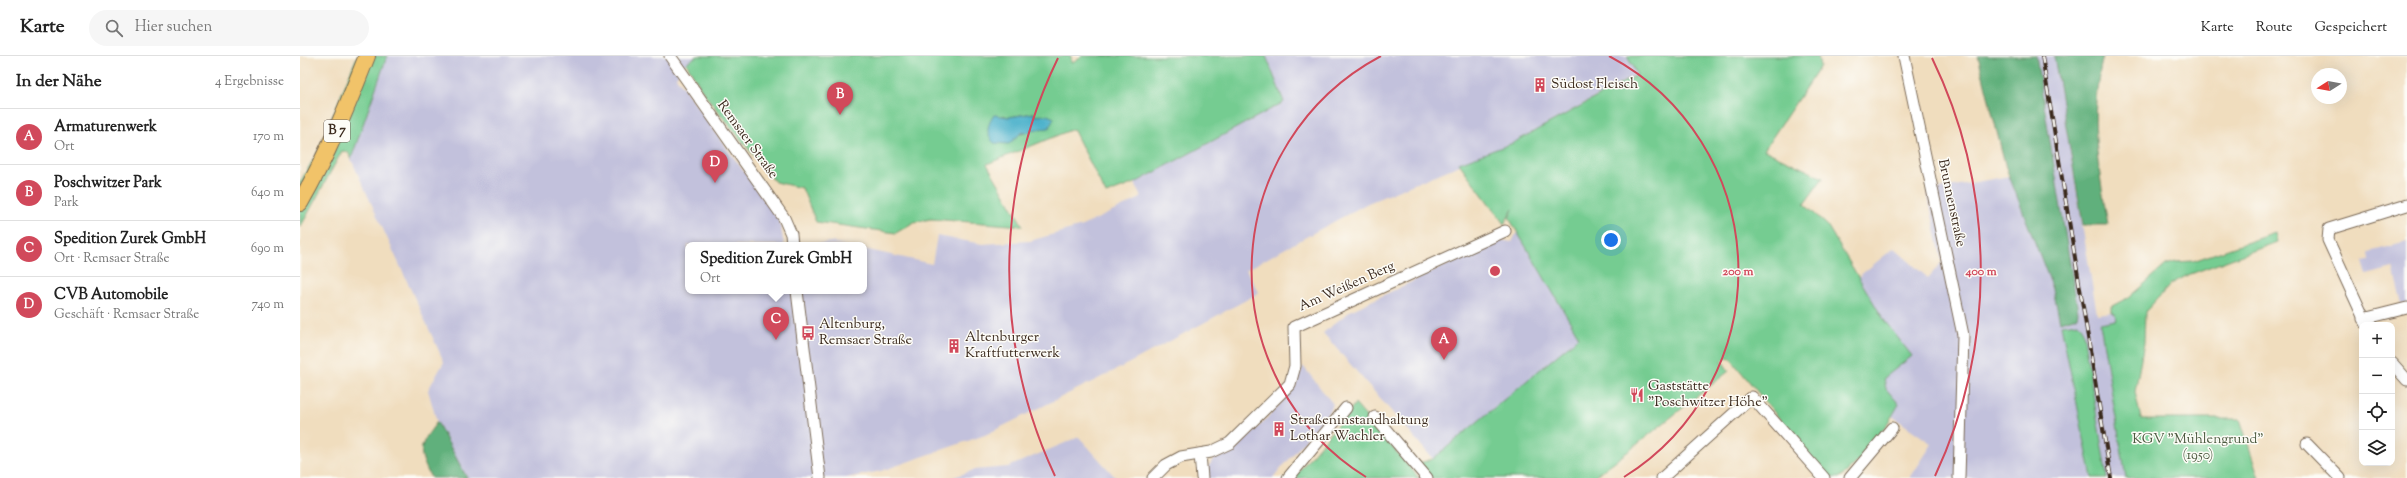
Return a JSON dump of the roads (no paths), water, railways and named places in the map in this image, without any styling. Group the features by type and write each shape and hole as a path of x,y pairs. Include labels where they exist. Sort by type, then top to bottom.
{"highway":[{"name":"B 7","path":"300,203 319,169 344,115 367,56"}],"street":[{"name":"Remsaer Straße","path":"670,56 784,218 791,242"},
{"name":"Brunnenstraße","path":"1904,56 1963,335 1960,478"},
{"path":"2407,205 2329,229 2328,240 2365,322 2407,308"},
{"name":"Am Weißen Berg","path":"1153,478 1166,465 1176,460 1200,454 1230,443 1290,384 1295,366 1294,327 1505,231"},
{"path":"797,294 820,478"},
{"path":"2395,366 2407,380"},
{"path":"1662,478 1752,397 1824,478"},
{"path":"1288,478 1346,408"},
{"path":"1374,417 1427,478"},
{"path":"1850,478 1892,428"},
{"path":"2307,444 2340,478"},
{"path":"1200,454 1202,478"}],"water":[{"path":"1034,113 1035,116 1047,115 1054,118 1049,128 1030,130 1031,132 1021,133 1009,144 994,143 991,140 988,129 994,115 1009,117"}],"railway":[{"path":"2042,56 2111,478"}],"place":[{"name":"Südost Fleisch","path":"1540,85"},
{"name":"Poschwitzer Park","path":"840,115"},
{"name":"CVB Automobile","path":"715,183"},
{"name":"Altenburg, Remsaer Straße","path":"808,333"},
{"name":"Spedition Zurek GmbH","path":"776,340"},
{"name":"Altenburger Kraftfutterwerk","path":"954,346"},
{"name":"Armaturenwerk","path":"1444,360"},
{"name":"Gaststätte \"Poschwitzer Höhe\"","path":"1637,395"},
{"name":"Straßeninstandhaltung Lothar Wachler","path":"1279,429"}],"park label":[{"name":"KGV \"Mühlengrund\" (1950)","path":"2198,448"}]}
